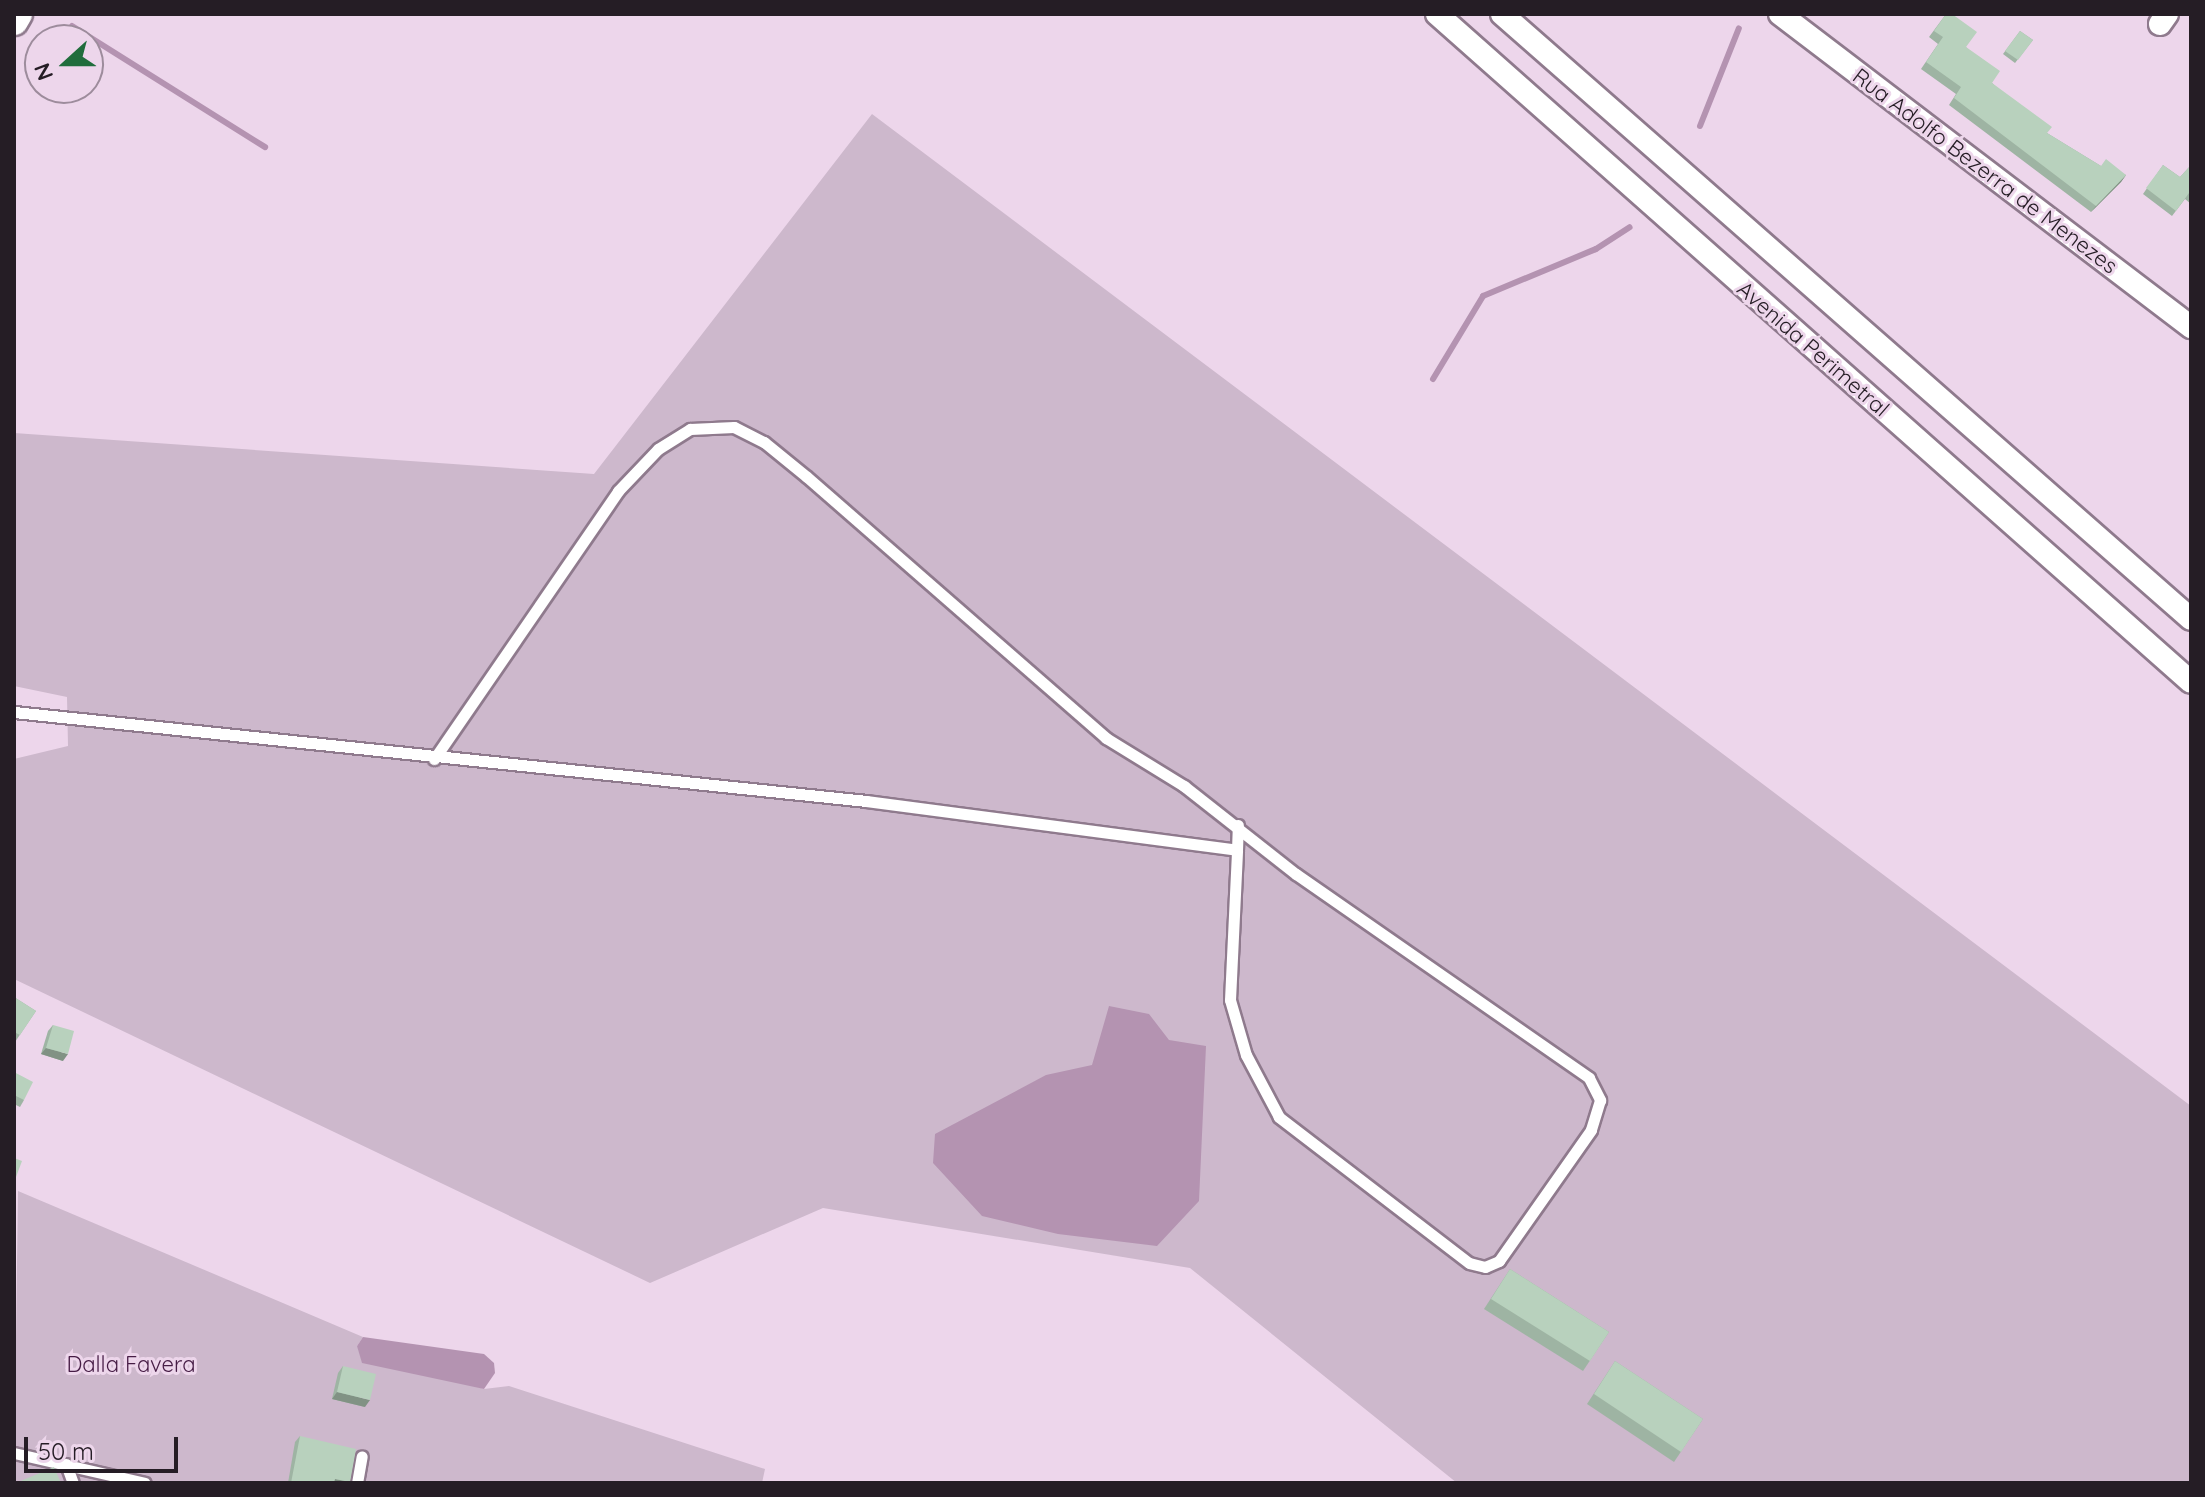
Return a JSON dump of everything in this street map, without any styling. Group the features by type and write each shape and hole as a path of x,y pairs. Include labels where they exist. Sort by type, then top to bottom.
{"street":[{"path":"14,21 18,14"},
{"name":"Avenida Perimetral","path":"1437,14 2191,682"},
{"name":"Avenida Perimetral","path":"1502,14 2191,619"},
{"name":"Rua Adolfo Bezerra de Menezes","path":"1780,14 2191,327"}],"lane":[{"path":"434,759 618,491 658,449 690,429 734,427 764,442 807,477 1106,738 1238,825 1296,874 1589,1078 1600,1100 1591,1130 1499,1261 1485,1267 1469,1263 1279,1117 1246,1055 1230,1000 1238,825"},
{"path":"14,712 434,759 866,801 1237,850"},
{"path":"14,1453 145,1483"},
{"path":"357,1483 362,1456"},
{"path":"66,1464 73,1483"}],"green space":[{"path":"872,114 2191,1106 2191,1483 1457,1483 1190,1268 823,1208 650,1283 14,979 14,759 68,746 67,697 14,686 14,433 594,474"},
{"name":"Dalla Favera","path":"18,1191 363,1337 357,1346 484,1389 509,1386 765,1469 762,1483 14,1483"}],"shaded area":[{"path":"1109,1006 1149,1014 1169,1040 1206,1046 1199,1201 1157,1246 1058,1234 982,1216 933,1163 935,1134 1046,1075 1092,1065"},
{"path":"363,1337 484,1354 494,1363 495,1373 484,1389 362,1363 357,1346"}],"building":[{"path":"1946,14 1952,14 1977,32 1966,47 2000,71 1992,83 2052,127 2047,133 2101,166 2106,159 2126,175 2096,206 1954,98 1961,87 1926,62 1943,37 1934,31"},
{"path":"2020,31 2033,40 2018,60 2005,51"},
{"path":"2163,165 2180,177 2191,165 2191,195 2189,193 2176,211 2146,188"},
{"path":"14,997 36,1011 20,1035 14,1032"},
{"path":"53,1025 74,1031 68,1054 46,1048"},
{"path":"14,1072 33,1082 24,1100 14,1095"},
{"path":"14,1158 22,1161 16,1177 14,1176"},
{"path":"1510,1269 1609,1332 1590,1361 1491,1299"},
{"path":"1615,1361 1703,1419 1681,1452 1594,1394"},
{"path":"343,1366 376,1374 370,1400 337,1392"},
{"path":"300,1436 356,1449 350,1482 335,1479 334,1483 291,1483"},
{"path":"54,1467 61,1483 16,1483"}],"waterway":[{"path":"1700,126 1739,28"},
{"path":"104,46 265,147"},
{"path":"1433,379 1483,296 1596,249 1630,227"}]}
